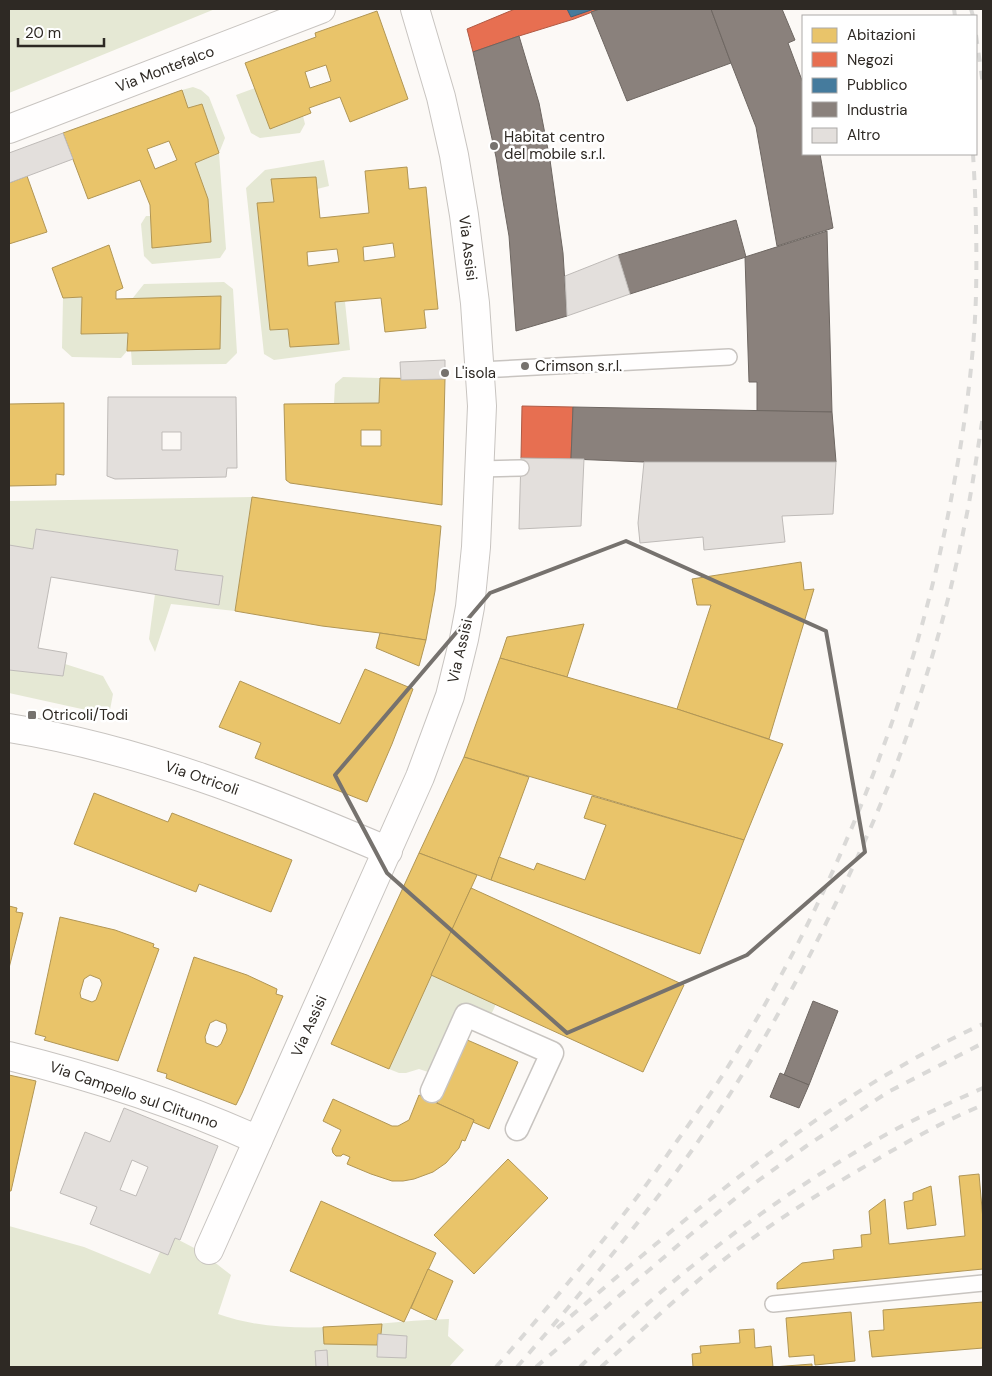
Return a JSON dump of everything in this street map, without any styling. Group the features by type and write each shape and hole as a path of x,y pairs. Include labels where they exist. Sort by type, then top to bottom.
{"street":[{"name":"Via Montefalco","path":"9,129 321,9"},
{"name":"Via Assisi","path":"210,1250 420,777 450,696 470,607 474,572 482,406 475,303 464,214 452,147 441,97 415,9"},
{"name":"Via Otricoli","path":"9,728 102,748 185,771 290,810 388,851"},
{"path":"432,1091 466,1015 509,1034 552,1054 517,1129"},
{"name":"Via Campello sul Clitunno","path":"9,1056 76,1073 133,1091 258,1140"}],"lane":[{"path":"480,370 729,357"},
{"path":"480,469 521,468"},
{"path":"773,1304 983,1283"}],"highlighted area":[{"path":"626,541 826,631 865,852 747,955 567,1033 387,873 335,775 490,593"}],"green space":[{"path":"9,9 215,9 9,93"},
{"path":"193,87 201,90 209,97 225,138 219,153 202,104 188,108 182,90"},
{"path":"255,88 270,129 303,116 305,124 300,133 260,138 251,133 236,95"},
{"path":"219,153 226,249 220,258 152,264 144,256 141,224 146,216 151,216 152,248 210,242 209,204 195,163"},
{"path":"324,160 329,186 317,189 316,177 272,179 274,202 257,204 270,330 288,329 290,347 339,344 335,302 345,302 350,350 274,360 264,354 246,188 265,170"},
{"path":"224,282 233,289 237,353 226,364 132,365 131,351 220,348 220,296 132,299 144,284"},
{"path":"82,297 81,334 128,333 127,351 121,358 72,357 62,348 63,298"},
{"path":"343,377 380,378 379,403 334,403 335,384"},
{"path":"252,497 235,611 171,604 155,652 149,639 155,594 219,605 223,576 175,570 178,550 37,529 33,549 9,545 9,501"},
{"path":"65,664 103,676 113,694 109,715 9,693 9,670 62,676"},
{"path":"431,975 496,1004 490,1017 466,1005 434,1074 419,1069 399,1073 389,1069"},
{"path":"9,1226 84,1247 150,1274 160,1252 175,1238 200,1251 231,1275 218,1314 246,1322 303,1328 449,1319 448,1336 464,1350 449,1367 9,1367"}],"building: Abitazioni":[{"path":"377,11 408,99 350,122 340,97 309,108 311,113 270,129 245,63 316,37 315,33","holes":["326,65 331,81 310,88 305,72"]},
{"path":"182,90 188,108 202,104 219,153 195,163 208,199 211,242 152,248 150,205 140,180 88,199 63,133","holes":["169,141 177,160 155,169 147,149"]},
{"path":"407,167 409,189 426,187 438,309 424,310 426,328 385,332 381,298 335,302 339,344 290,347 288,329 270,330 257,203 274,202 271,179 316,177 320,218 369,213 365,171","holes":["393,243 395,257 364,261 363,247","337,249 339,262 308,266 307,252"]},
{"path":"27,176 47,232 9,244 9,183"},
{"path":"109,245 123,288 116,291 116,299 221,296 220,349 127,351 128,333 81,334 82,297 63,298 52,268"},
{"path":"380,378 445,379 442,505 290,483 286,480 284,404 379,403","holes":["361,430 381,430 381,446 361,446"]},
{"path":"64,403 64,475 56,474 56,485 9,486 9,404"},
{"path":"252,497 441,526 435,591 426,640 322,626 235,611"},
{"path":"801,562 804,590 814,589 769,739 677,709 711,605 697,605 692,579"},
{"path":"584,624 567,677 500,658 507,637"},
{"path":"380,633 426,640 419,666 376,648"},
{"path":"500,658 677,709 783,744 744,840 464,757"},
{"path":"365,669 413,689 367,802 255,758 261,743 219,727 240,681 340,724"},
{"path":"464,757 529,777 491,880 419,853"},
{"path":"94,793 168,822 172,813 292,860 271,912 199,884 196,892 74,844"},
{"path":"592,796 744,840 700,954 491,880 499,857 534,870 537,863 585,880 606,825 584,818"},
{"path":"419,853 477,875 389,1069 331,1044"},
{"path":"471,888 684,985 643,1072 431,975"},
{"path":"9,906 17,908 16,912 23,913 9,968"},
{"path":"60,917 115,930 154,944 153,947 159,949 118,1061 44,1040 46,1037 35,1034","holes":["90,975 100,979 102,984 96,1000 92,1002 81,998 80,993 84,979"]},
{"path":"194,957 247,975 277,989 276,994 283,996 236,1105 166,1078 167,1074 157,1071","holes":["216,1020 226,1024 227,1030 221,1044 217,1047 206,1043 205,1037 210,1023"]},
{"path":"465,1039 518,1062 489,1129 437,1103"},
{"path":"9,1075 36,1081 11,1191 9,1191"},
{"path":"419,1095 474,1120 465,1141 462,1140 459,1148 446,1163 433,1172 414,1179 392,1181 347,1164 350,1157 343,1154 336,1156 333,1153 332,1149 341,1130 323,1121 333,1099 392,1126 398,1126 409,1120"},
{"path":"508,1159 548,1198 474,1274 434,1235"},
{"path":"979,1174 983,1220 983,1269 777,1289 777,1283 802,1263 834,1259 833,1250 862,1247 861,1235 871,1234 869,1211 885,1199 889,1244 965,1236 959,1176"},
{"path":"931,1186 936,1225 907,1229 904,1202 913,1200 913,1193"},
{"path":"321,1201 436,1253 404,1322 290,1271"},
{"path":"428,1269 453,1281 436,1320 411,1308"},
{"path":"983,1302 983,1348 872,1357 869,1331 884,1330 883,1310"},
{"path":"851,1312 855,1361 815,1365 814,1355 789,1357 786,1318"},
{"path":"382,1324 381,1334 378,1334 377,1345 324,1344 323,1327"},
{"path":"754,1329 755,1348 771,1346 773,1367 693,1367 692,1354 701,1353 700,1346 740,1343 739,1330"},
{"path":"812,1364 812,1367 773,1367"}],"building: Negozi":[{"path":"515,9 600,9 473,52 467,29"},
{"path":"522,406 573,407 571,459 521,458"}],"building: Pubblico":[{"path":"567,9 594,9 571,17"}],"building: Industria":[{"path":"600,9 711,9 731,63 627,101 591,12"},
{"path":"711,9 782,9 795,40 788,43 802,80 802,155 820,155 833,228 777,246 756,127"},
{"path":"519,36 539,103 550,160 563,253 567,316 516,331 509,236 496,157 473,52"},
{"path":"736,220 746,257 630,294 618,255"},
{"path":"827,231 832,412 757,411 757,382 749,382 745,257"},
{"path":"573,407 832,412 836,462 644,462 571,459"},
{"path":"813,1001 838,1011 809,1085 784,1075"},
{"path":"780,1073 809,1085 799,1108 770,1097"}],"building: Altro":[{"path":"63,133 73,159 9,183 9,153"},
{"path":"618,255 630,294 567,316 565,276"},
{"path":"445,360 445,379 401,380 400,362"},
{"path":"108,397 236,397 237,468 227,468 226,477 115,479 107,476","holes":["162,432 181,432 181,450 162,450"]},
{"path":"521,458 584,459 581,526 519,529"},
{"path":"644,462 836,462 833,514 782,516 785,542 704,550 703,537 640,543 638,523"},
{"path":"36,529 178,550 175,570 223,576 219,605 51,577 38,648 67,653 63,676 9,670 9,545 33,549"},
{"path":"124,1108 218,1146 180,1240 175,1238 168,1255 90,1224 97,1207 60,1193 85,1132 110,1142","holes":["132,1160 148,1167 136,1196 120,1190"]},
{"path":"378,1334 407,1336 406,1358 377,1357"},
{"path":"327,1350 328,1367 316,1367 315,1351"}],"railway":[{"path":"954,9 955,15"},
{"path":"971,9 973,15"},
{"path":"977,42 983,85"},
{"path":"496,1367 634,1201 723,1074 775,987 810,919 842,850 871,780 897,709 919,636 938,563 961,441 971,368 975,319 976,225 973,155"},
{"path":"517,1367 606,1262 690,1153 733,1089 773,1023 827,921 864,843 891,778 908,733 929,666 959,551 970,500 983,416"},
{"path":"557,1328 708,1201 813,1122 867,1086 924,1053 983,1024"},
{"path":"536,1367 690,1235 752,1185 888,1092 983,1043"},
{"path":"580,1367 682,1274 755,1218 831,1167 885,1135 983,1088"},
{"path":"601,1367 698,1281 771,1225 902,1145 983,1105"}],"place":[{"name":"Habitat centro del mobile s.r.l.","path":"494,146"},
{"name":"Crimson s.r.l.","path":"525,366"},
{"name":"L'isola","path":"445,373"},
{"name":"Otricoli/Todi","path":"32,715"}]}
